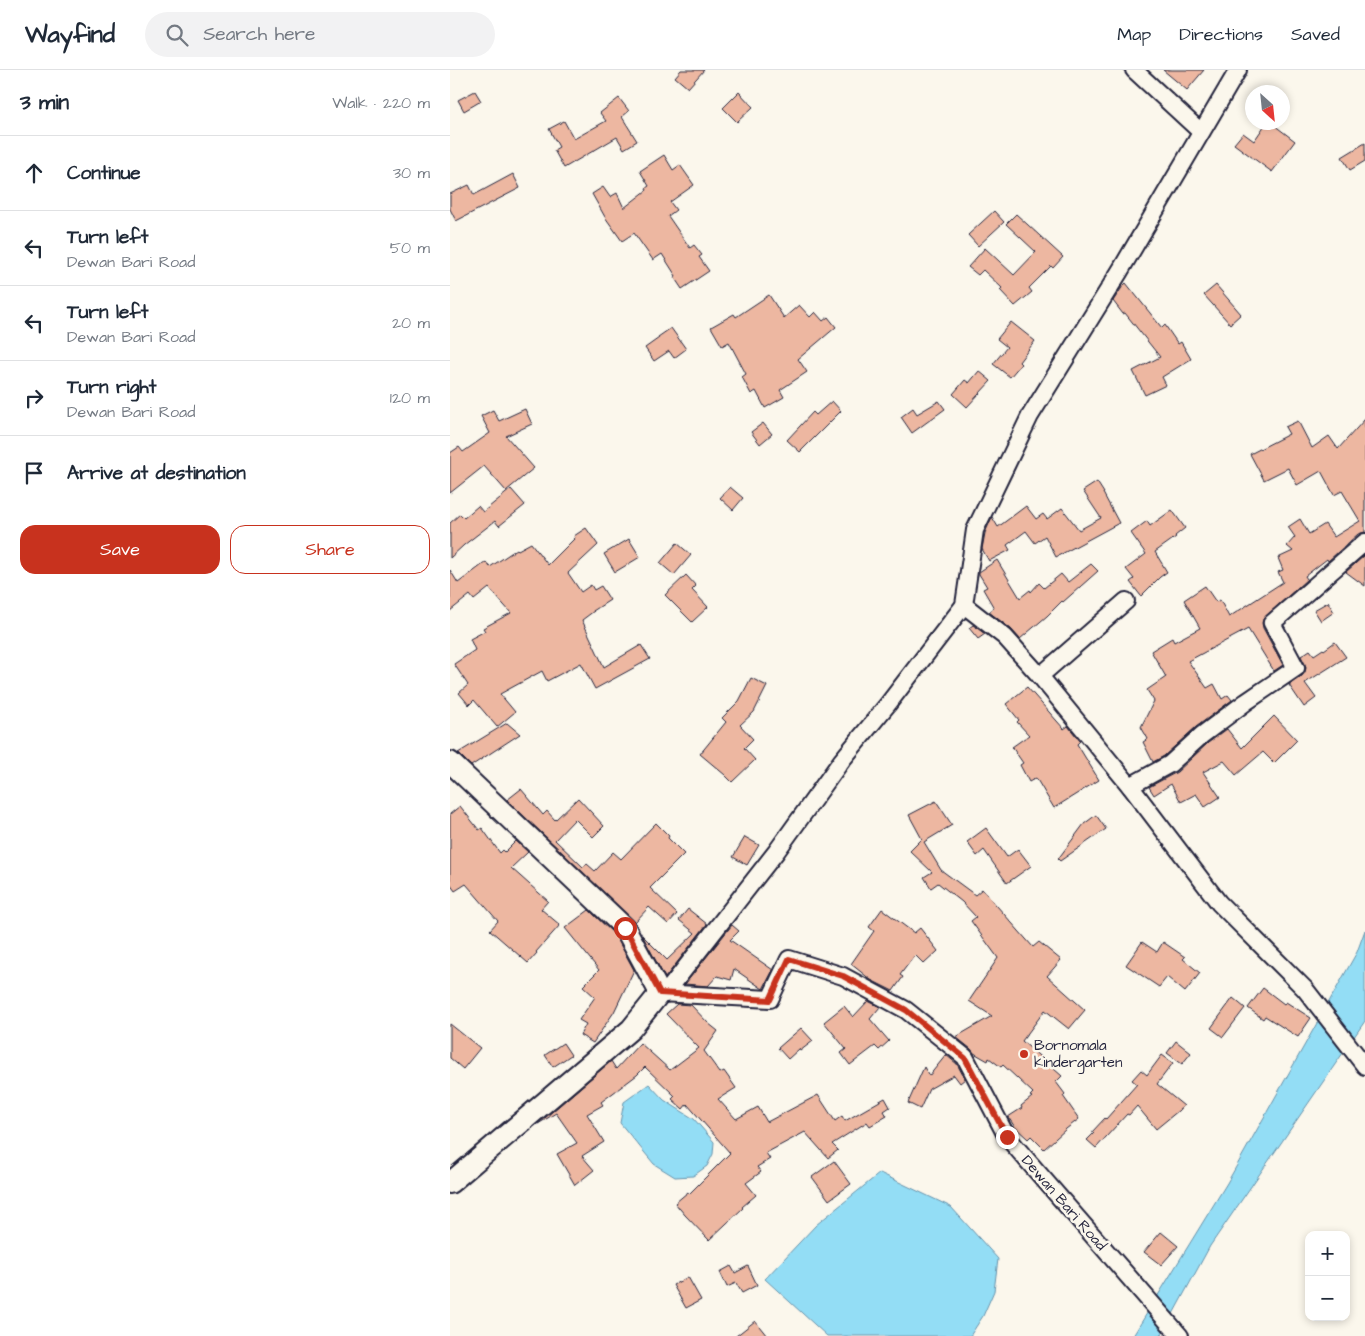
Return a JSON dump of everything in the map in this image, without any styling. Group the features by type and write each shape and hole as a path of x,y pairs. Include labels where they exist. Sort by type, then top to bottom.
{"main road":[{"path":"450,762 625,928 662,994 631,1029 450,1183"}],"street":[{"path":"1134,70 1201,132"},
{"path":"662,994 776,852 842,760 888,704 964,605 975,530 1030,416 1120,271 1238,70"},
{"path":"1130,786 1170,764 1202,735 1296,668 1272,623 1365,542"},
{"path":"1040,676 1126,601"},
{"path":"964,605 1005,637 1040,676 1130,786 1219,903 1304,989 1362,1063"},
{"name":"Dewan Bari Road","path":"662,994 770,1000 789,959 843,976 906,1010 965,1058 1007,1137 1180,1336"}],"water":[{"path":"1365,930 1365,1021 1210,1246 1161,1336 1133,1336 1227,1183 1357,952"},
{"path":"649,1084 664,1100 694,1119 714,1142 713,1154 707,1166 693,1176 675,1177 654,1164 620,1123 624,1102"},
{"path":"880,1173 951,1207 998,1259 994,1291 983,1316 970,1336 827,1336 765,1279 816,1225"}],"building":[{"path":"681,70 704,70 688,88 675,77"},
{"path":"1163,70 1204,70 1187,90"},
{"path":"475,91 481,101 464,111 458,100"},
{"path":"739,92 753,107 737,122 723,108"},
{"path":"619,98 629,111 622,117 637,141 624,149 617,137 564,168 554,150 559,147 549,129 564,121 574,139 606,121 600,113"},
{"path":"1262,130 1281,130 1295,141 1272,172 1234,144 1243,133 1254,141"},
{"path":"1365,143 1365,161 1350,170 1342,157"},
{"path":"664,155 673,170 680,165 694,185 670,202 676,210 668,216 690,248 694,245 702,255 699,257 709,271 682,289 662,254 653,260 634,233 622,241 592,194 603,187 610,197 617,193 624,208 647,190 646,188 649,186 640,171"},
{"path":"513,174 520,188 456,221 450,209 450,194 469,185 474,195"},
{"path":"994,211 1004,222 978,246 968,235"},
{"path":"1016,214 1063,257 1029,288 1032,292 1015,306 1000,290 1002,288 983,270 978,275 968,267 985,248 1014,275 1036,252 1006,224"},
{"path":"1126,283 1162,328 1165,325 1178,344 1181,342 1191,359 1162,377 1166,385 1145,395 1133,371 1160,357 1113,301"},
{"path":"1216,285 1241,314 1230,324 1204,295"},
{"path":"769,295 784,318 799,305 810,317 815,312 823,321 828,317 836,327 798,359 807,372 780,390 784,397 765,408 756,391 751,394 742,377 746,374 729,342 722,346 711,327 734,314 736,317"},
{"path":"1011,322 1035,341 1019,362 1021,364 1010,377 993,364 1007,347 997,339"},
{"path":"671,328 686,349 674,358 669,351 654,361 645,348"},
{"path":"979,371 991,381 967,407 953,394 965,380 969,383"},
{"path":"832,401 841,411 800,452 787,440 813,412 816,415"},
{"path":"939,401 945,409 912,433 901,417 913,408 917,414"},
{"path":"525,409 532,424 506,436 534,468 506,491 484,466 450,493 450,453 459,447 463,452 490,433 481,416 493,410 499,421"},
{"path":"1365,419 1365,532 1358,534 1328,561 1327,559 1305,576 1307,579 1263,619 1263,628 1283,665 1274,671 1248,629 1188,661 1207,688 1214,684 1222,699 1228,695 1232,700 1196,727 1164,756 1153,762 1143,742 1148,739 1141,727 1154,701 1147,690 1166,677 1151,651 1172,638 1174,642 1200,628 1184,600 1205,586 1216,602 1220,600 1229,617 1283,582 1278,572 1283,570 1278,558 1293,551 1287,546 1295,537 1288,527 1300,519 1309,534 1325,524 1334,537 1360,521 1342,491 1334,495 1321,471 1297,485 1288,468 1264,480 1250,454 1289,434 1285,427 1298,421 1312,448 1329,436 1338,449"},
{"path":"763,423 772,434 760,444 751,432"},
{"path":"1097,482 1119,523 1056,557 1045,536 1035,543 1026,531 1007,545 1010,550 989,561 982,549 985,533 992,517 998,527 1026,506 1036,519 1043,514 1047,519 1062,508 1079,530 1101,518 1083,491"},
{"path":"730,487 743,498 733,510 720,498"},
{"path":"511,489 525,505 499,526 495,521 450,558 450,523 460,514 464,518 478,506 483,512"},
{"path":"1172,510 1185,528 1155,552 1167,572 1141,596 1130,582 1134,579 1126,569 1146,554 1131,533 1147,521 1150,526"},
{"path":"586,528 598,545 568,573 581,592 591,585 594,590 601,586 610,600 582,620 604,667 641,645 650,659 595,689 581,663 547,681 542,671 500,694 515,712 497,727 474,700 469,705 459,693 468,685 454,664 475,650 470,639 485,631 483,628 511,613 489,588 474,600 470,595 450,611 450,570 458,583 486,562 490,567 517,549 531,543 548,565 575,538 574,536"},
{"path":"629,539 640,557 615,572 604,554"},
{"path":"677,543 691,555 674,575 660,563"},
{"path":"1365,555 1365,586 1346,572"},
{"path":"997,560 1020,598 1030,590 1031,592 1039,583 1044,588 1061,574 1068,582 1091,564 1098,571 1020,639 1011,629 989,612 994,608 983,589 987,587 979,572"},
{"path":"686,575 696,586 692,590 708,607 692,622 665,595"},
{"path":"1328,602 1334,612 1321,621 1314,610"},
{"path":"973,625 985,634 978,639 969,628"},
{"path":"1335,642 1346,657 1305,683 1316,698 1304,707 1289,685 1305,672 1305,664 1301,656 1310,650 1314,655"},
{"path":"751,678 767,686 754,712 740,725 753,739 744,748 755,760 732,782 700,754 726,722 722,718 739,701"},
{"path":"1027,687 1064,729 1068,726 1080,741 1077,744 1099,780 1054,808 1036,778 1029,782 1020,765 1023,763 1012,747 1029,735 1017,722 1019,720 1006,704"},
{"path":"1274,716 1297,740 1274,763 1263,752 1236,775 1224,761 1203,772 1220,797 1205,807 1196,794 1181,802 1171,784 1154,795 1149,787 1177,772 1208,743 1227,729 1242,748"},
{"path":"507,723 520,734 471,766 458,753"},
{"path":"521,789 543,815 547,811 555,820 578,798 604,826 593,837 575,819 555,840 583,867 587,864 595,871 613,852 621,859 656,823 684,854 650,888 677,914 668,924 649,907 635,922 507,800"},
{"path":"936,801 952,825 924,842 941,870 975,895 982,889 1033,947 1039,942 1061,960 1047,976 1085,1010 1069,1029 1045,1010 1022,1041 1062,1076 1056,1082 1079,1119 1044,1149 1031,1136 1028,1139 1015,1127 1008,1117 1022,1108 1021,1106 1032,1097 1030,1096 1033,1093 1003,1065 1001,1067 989,1058 988,1061 974,1053 956,1037 992,1016 969,1001 998,958 971,921 976,917 962,902 938,883 931,888 924,877 932,872 910,851 922,839 909,815"},
{"path":"460,806 479,830 482,828 500,853 503,850 505,852 516,841 528,852 511,868 548,901 541,909 560,925 528,963 490,930 498,921 466,884 455,891 450,884 450,814"},
{"path":"1096,815 1106,829 1060,861 1058,859 1084,824"},
{"path":"986,828 1007,857 1018,849 1031,866 1007,883 984,850 977,856 967,842"},
{"path":"745,837 759,845 747,865 733,857"},
{"path":"688,909 707,924 665,978 642,935 667,960 695,933 679,920"},
{"path":"882,909 914,933 920,928 938,951 924,964 915,955 900,975 903,977 893,991 871,980 851,964 874,931 869,927"},
{"path":"589,910 615,935 634,970 614,1012 593,1043 580,1035 586,1024 579,1020 595,997 583,986 599,970 565,928"},
{"path":"732,925 739,931 730,940 773,970 763,989 734,969 731,980 717,976 708,986 685,984"},
{"path":"1142,942 1157,952 1163,942 1185,957 1183,959 1200,973 1185,992 1167,977 1159,987 1126,965"},
{"path":"1263,988 1284,1004 1286,1002 1311,1018 1298,1037 1265,1016 1263,1019 1248,1008"},
{"path":"1233,998 1245,1008 1223,1037 1211,1028"},
{"path":"868,1001 880,1007 870,1019 889,1041 879,1050 875,1046 850,1065 841,1053 846,1049 824,1022 844,1006 853,1017"},
{"path":"677,1004 691,1005 718,1031 704,1051 720,1073 724,1071 736,1088 718,1099 736,1119 758,1107 767,1122 818,1095 835,1121 842,1116 845,1121 885,1098 890,1107 884,1111 887,1116 870,1126 867,1122 832,1144 838,1150 828,1158 805,1132 766,1153 770,1159 757,1167 761,1172 746,1183 756,1195 709,1240 675,1203 688,1192 689,1194 730,1153 687,1104 683,1109 672,1099 675,1096 645,1067 601,1102 603,1105 587,1114 604,1142 582,1156 594,1170 575,1185 557,1154 577,1143 556,1113 538,1124 611,1061 616,1069 640,1043 670,1070 699,1048 666,1014"},
{"path":"450,1024 480,1048 463,1069 450,1058"},
{"path":"801,1028 813,1041 800,1051 799,1049 788,1059 778,1048"},
{"path":"1176,1041 1191,1053 1182,1064 1167,1053"},
{"path":"563,1043 571,1055 553,1067 545,1055"},
{"path":"946,1055 957,1064 965,1079 960,1083 954,1075 929,1089 920,1109 908,1103 924,1067 929,1076"},
{"path":"1162,1055 1173,1063 1157,1084 1184,1106 1156,1129 1137,1106 1129,1115 1127,1114 1096,1148 1087,1140 1094,1133 1092,1132 1137,1084 1132,1080 1141,1070 1147,1075"},
{"path":"834,1161 851,1184 829,1200 812,1177"},
{"path":"1161,1232 1178,1246 1161,1265 1144,1252"},
{"path":"731,1266 735,1273 748,1266 757,1285 742,1293 736,1283 727,1287 720,1272"},
{"path":"688,1277 701,1300 686,1308 673,1285"},
{"path":"755,1321 767,1336 736,1336"}],"place":[{"name":"Bornomala kindergarten","path":"1024,1054"}],"route":[{"path":"625,928 660,993 770,1000 789,959 843,976 906,1010 965,1058 1007,1137"}]}
